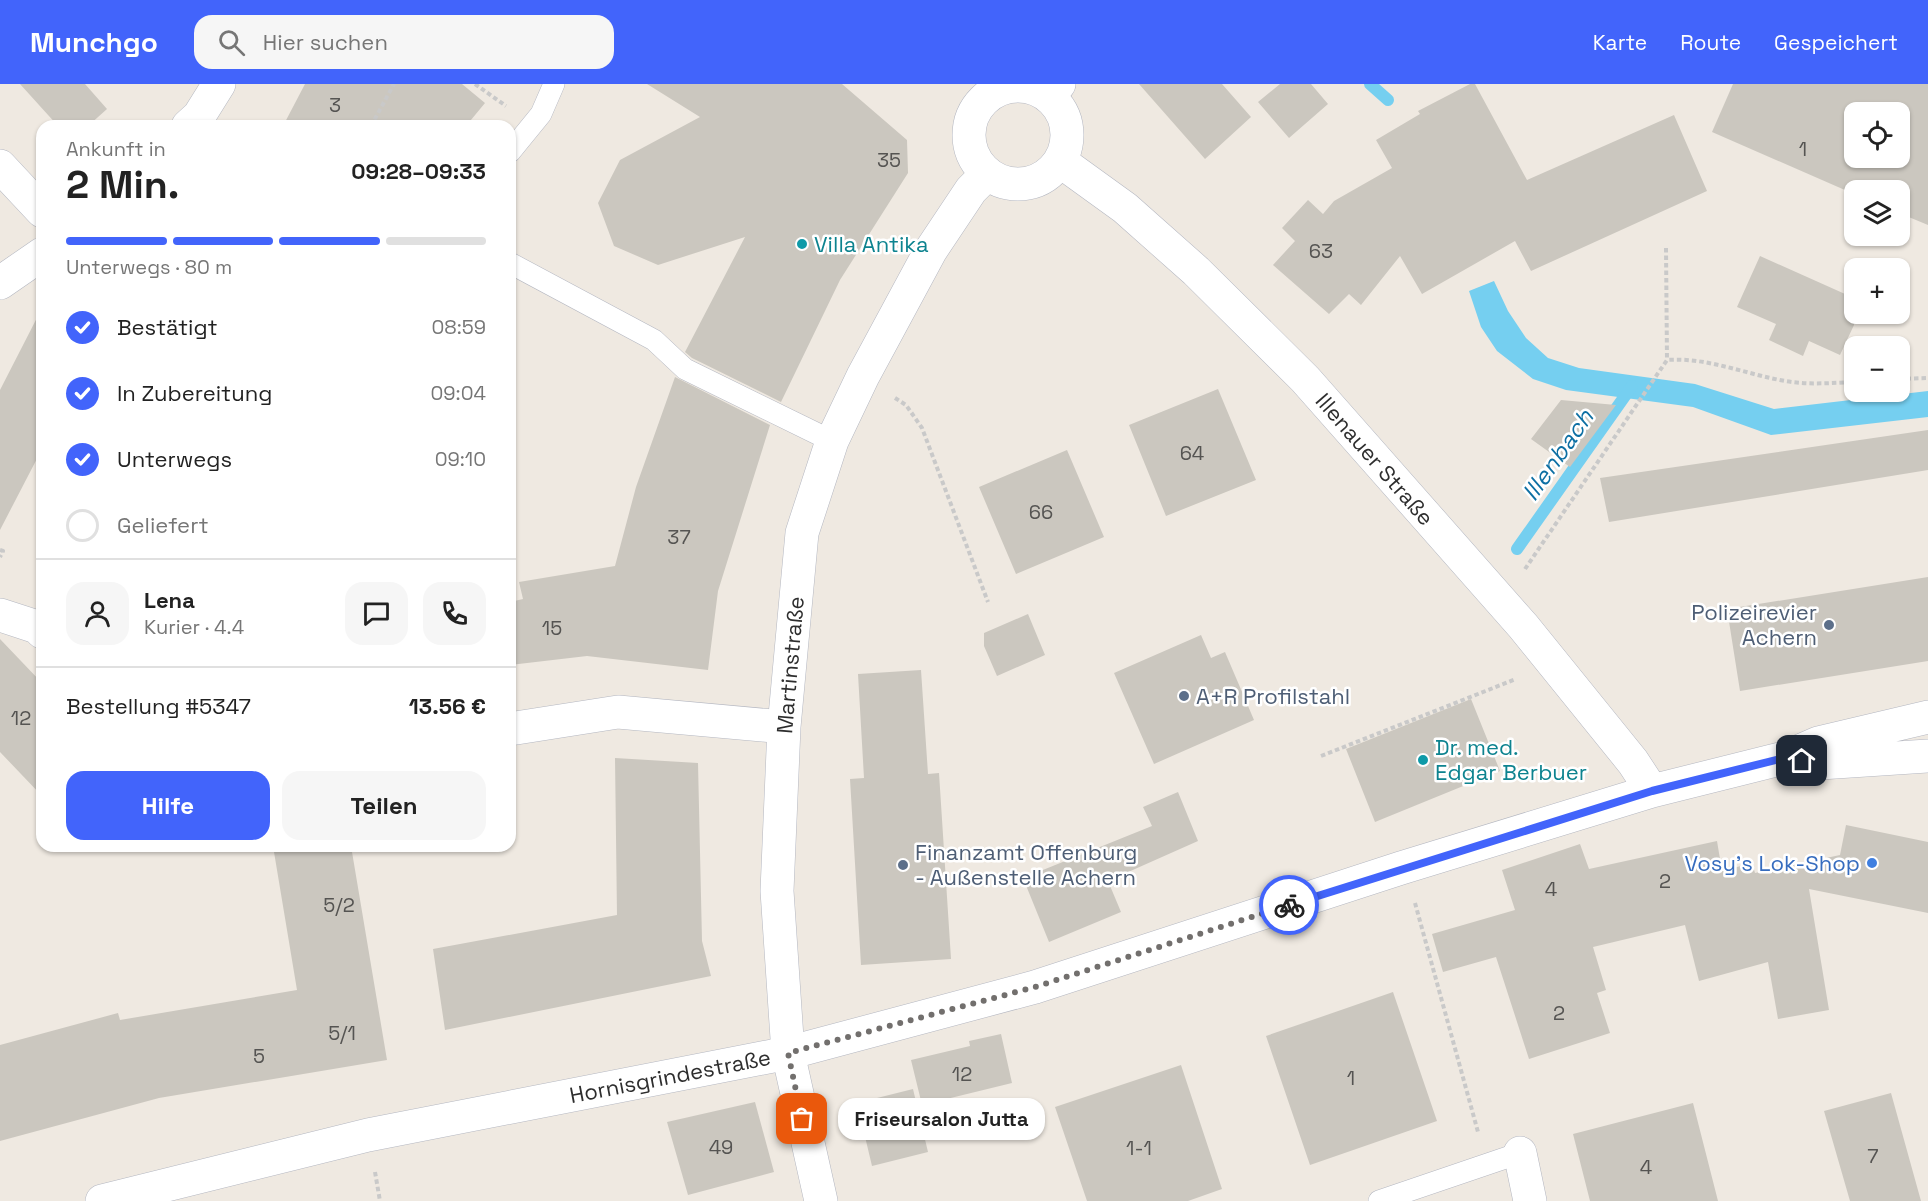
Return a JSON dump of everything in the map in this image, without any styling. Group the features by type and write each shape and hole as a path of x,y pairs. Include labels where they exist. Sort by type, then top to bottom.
{"main road":[{"path":"195,120 219,84"},
{"path":"1014,86 1054,90 1066,126 1067,144 1060,161 1051,172 1026,184 999,180 987,174 976,161 970,146 969,130 976,93 1014,86"},
{"name":"Illenauer Straße","path":"1060,161 1125,208 1213,287 1305,379 1503,602 1633,762 1652,791"},
{"path":"0,166 36,205"},
{"name":"Martinstraße","path":"821,1201 788,1053 777,891 784,727 802,533 832,441 863,376 931,250 971,190 987,174"},
{"path":"0,283 36,258"},
{"path":"0,615 36,627"},
{"path":"516,728 618,712 784,727"},
{"name":"Hornisgrindestraße","path":"102,1201 368,1136 788,1053 1035,987 1401,868 1652,791 1784,758 1818,743 1928,717"},
{"name":"Hornisgrindestraße","path":"1784,758 1820,764 1928,756"},
{"path":"1520,1153 1530,1201"}],"lane":[{"path":"516,144 540,114 554,84"},
{"path":"516,266 654,340 685,369 832,441"},
{"path":"1379,1201 1520,1153"}],"path":[{"path":"374,120 393,84"},
{"path":"1503,602 1667,360 1666,248"},
{"path":"1667,360 1690,358 1785,381 1817,384 1844,383"},
{"path":"863,376 906,405 922,428 988,602"},
{"path":"1910,379 1928,378"},
{"path":"0,550 3,551 0,557"},
{"path":"1321,756 1553,664"},
{"path":"1401,868 1413,896 1487,1165"}],"water":[{"path":"1494,281 1508,311 1526,338 1548,358 1579,368 1695,384 1774,409 1844,401 1910,402 1910,393 1928,391 1928,417 1771,435 1693,407 1566,390 1533,379 1497,351 1481,327 1469,291"}],"building":[{"path":"20,84 85,84 107,109 95,120 53,120"},
{"path":"305,84 462,84 485,103 471,120 286,120"},
{"name":"Villa Antika","path":"647,84 842,84 907,140 908,173 840,280 781,402 692,358 685,352 745,237 658,265 614,246 598,203 620,160 700,117"},
{"path":"1139,84 1222,84 1251,117 1205,159"},
{"path":"1280,84 1311,84 1328,104 1289,138 1258,102"},
{"path":"1470,84 1475,84 1527,180 1674,115 1707,191 1531,271 1515,241 1422,294 1400,256 1361,305 1349,294 1329,314 1273,265 1295,241 1282,228 1308,200 1323,214 1334,201 1392,168 1376,140 1420,114 1418,111"},
{"path":"1733,84 1928,84 1928,225 1910,218 1910,180 1844,180 1844,190 1712,132"},
{"path":"1760,256 1844,294 1844,324 1854,325 1849,336 1844,336 1844,346 1840,355 1809,341 1803,356 1769,340 1776,324 1737,307"},
{"path":"36,320 36,461 0,530 0,390"},
{"path":"675,377 770,425 718,591 708,670 587,656 516,664 516,601 523,599 519,582 615,566 636,487"},
{"path":"1218,389 1256,480 1166,516 1129,425"},
{"path":"1561,400 1616,405 1570,467 1531,439"},
{"path":"1928,430 1928,470 1609,522 1600,478"},
{"path":"1067,450 1104,537 1016,574 979,487"},
{"name":"Polizeirevier Achern","path":"1928,577 1928,661 1740,691 1727,609"},
{"path":"1028,614 1045,655 997,676 984,646 984,633"},
{"name":"A+R Profilstahl","path":"1201,635 1211,658 1225,652 1254,720 1154,764 1114,673"},
{"path":"0,639 36,677 36,790 0,752"},
{"path":"921,670 928,774 939,773 951,959 861,965 850,779 864,778 858,674"},
{"name":"Dr. med. Edgar Berbuer","path":"1471,699 1500,771 1375,822 1346,749"},
{"path":"615,758 698,763 702,941 711,976 445,1030 433,949 617,915"},
{"path":"1178,792 1198,841 1108,881 1121,912 1049,942 1023,878 1152,826 1143,807"},
{"path":"1846,825 1928,842 1928,913 1809,889 1829,1010 1778,1019 1768,962 1699,981 1685,925 1593,947 1606,990 1597,993 1610,1033 1529,1059 1496,957 1443,972 1432,934 1515,910 1502,870 1580,844 1589,869 1717,841 1722,871 1752,863 1755,873 1840,855"},
{"path":"274,852 352,852 387,1060 159,1098 0,1141 0,1045 118,1013 120,1020 297,990"},
{"path":"1393,992 1437,1121 1310,1165 1266,1036"},
{"path":"1001,1034 1012,1083 922,1105 911,1060 970,1046 969,1041"},
{"path":"1181,1065 1222,1189 1188,1201 1087,1201 1055,1107"},
{"path":"913,1089 928,1152 872,1166 857,1103"},
{"path":"1891,1093 1921,1201 1850,1201 1824,1111"},
{"path":"755,1102 774,1172 688,1195 667,1122"},
{"path":"1693,1103 1718,1201 1590,1201 1573,1134"}],"waterway":[{"path":"1370,84 1388,100"},
{"name":"Illenbach","path":"1517,549 1632,386"}],"way so far":[{"path":"802,1119 788,1053 1035,987 1289,905"}],"place":[{"name":"Villa Antika","path":"802,244"},
{"name":"Polizeirevier Achern","path":"1829,625"},
{"name":"A+R Profilstahl","path":"1184,696"},
{"name":"Dr. med. Edgar Berbuer","path":"1423,760"},
{"name":"Vosy's Lok-Shop","path":"1872,863"},
{"name":"Finanzamt Offenburg - Außenstelle Achern","path":"903,865"},
{"name":"Friseursalon Jutta","path":"802,1119"}],"route":[{"path":"1289,905 1652,791 1784,758 1802,761"}]}
